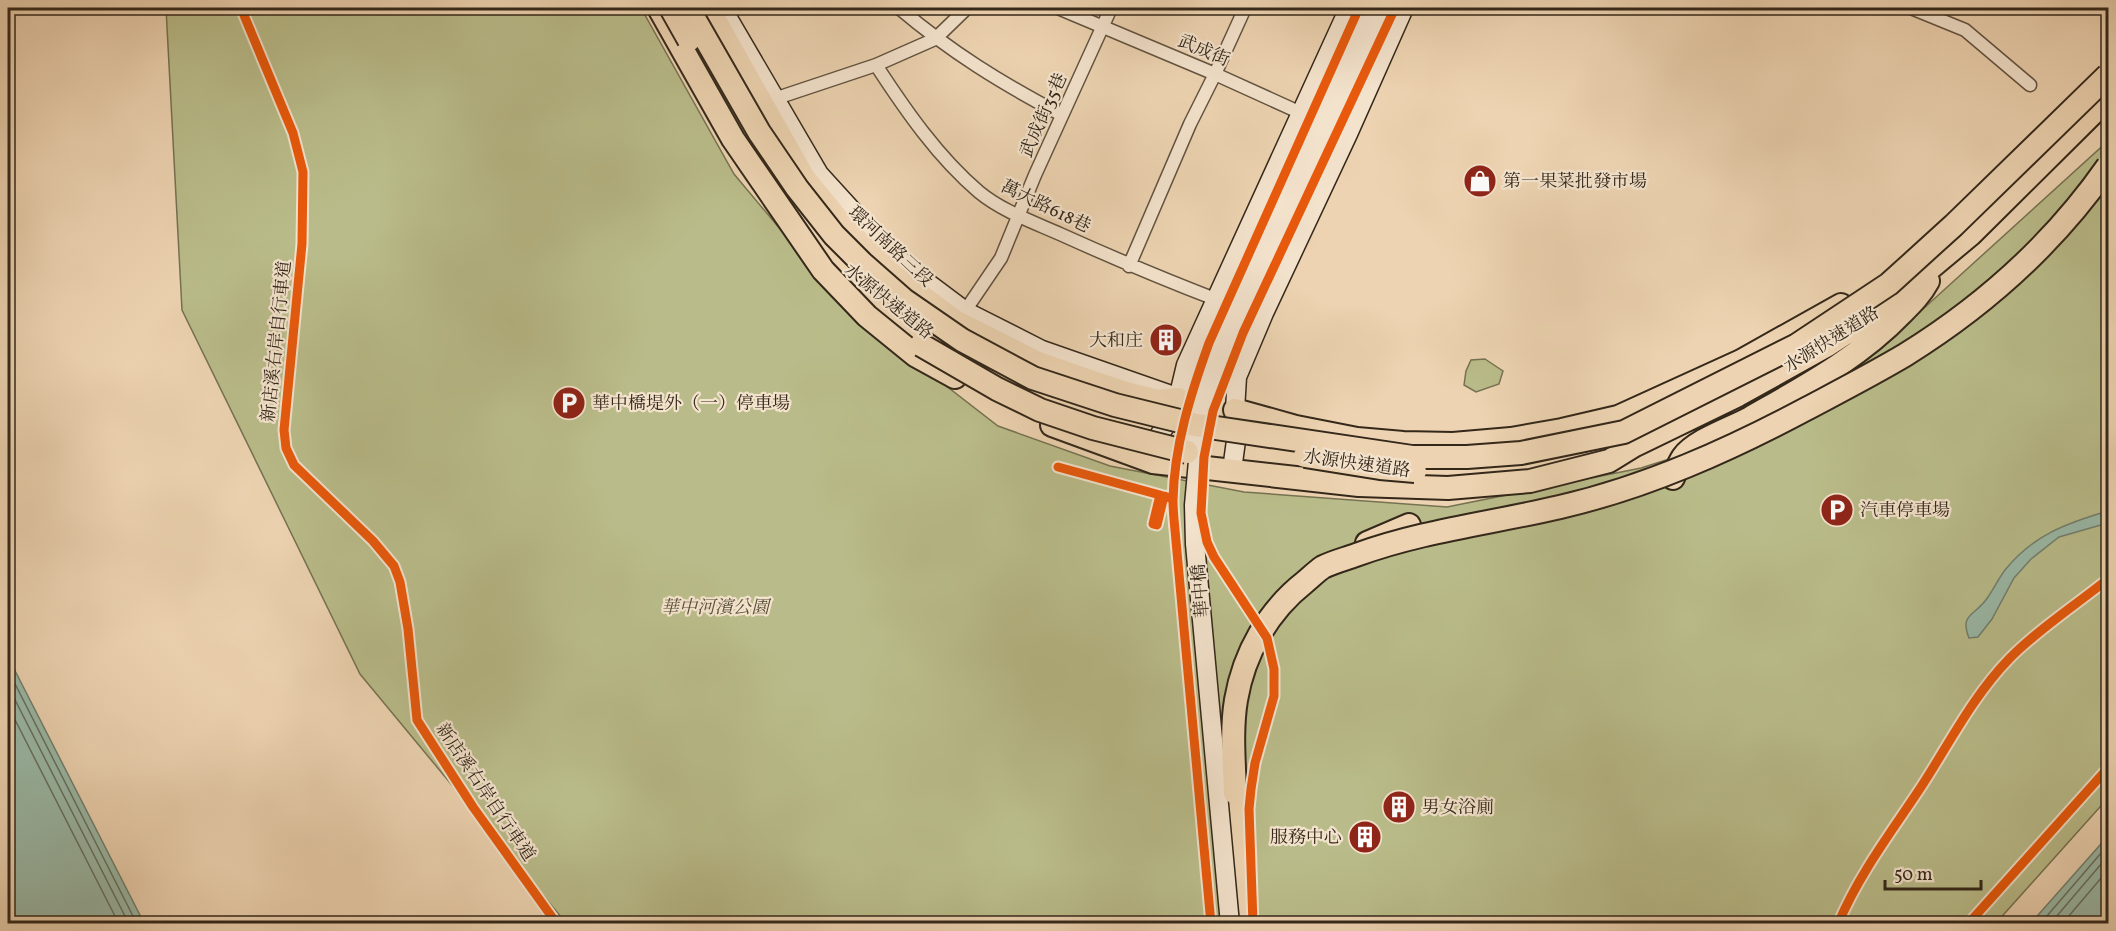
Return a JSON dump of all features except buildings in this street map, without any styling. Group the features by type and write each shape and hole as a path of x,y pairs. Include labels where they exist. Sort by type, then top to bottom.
{"highway":[{"path":"659,8 733,139 823,270 867,316 915,355 1021,412 1153,462 1359,485 1448,488 1530,481 1609,461 1635,445"},
{"name":"水源快速道路","path":"671,8 706,72 776,184 823,245 862,284 916,326 1012,382 1055,400 1153,429 1195,439 1350,464 1420,471 1521,469 1635,445 1738,395 1826,346 1875,314 1971,234 2109,99"},
{"name":"水源快速道路","path":"688,8 759,132 797,188 834,235 904,300 962,340 1033,378 1115,405 1196,425 1412,457 1467,457 1521,453 1624,432 1797,345 1889,284 1954,225 2109,75"},
{"path":"708,8 804,178 846,229 891,273 955,321 1038,363 1122,392 1158,400 1178,399"},
{"path":"1323,567 1371,549 1417,537 1560,507 1628,489 1756,435 1905,355 1954,321 2000,285 2050,239 2109,166"},
{"path":"823,245 854,291 921,345 997,389 1040,410 1093,428 1187,452"},
{"path":"1673,478 1684,456 1699,444 1825,376 1867,345 1892,324 1922,292 1941,259"},
{"path":"1235,410 1296,427 1357,439 1403,443 1453,444 1511,439 1562,430 1618,417 1741,361 1838,307 1889,284"},
{"path":"1243,924 1234,759 1236,698 1252,648 1263,627 1277,608 1323,567 1365,544 1409,525"}],"main road":[{"name":"環河南路三段","path":"722,8 819,174 909,269 965,311 1042,350 1178,399 1235,410"},
{"path":"1153,462 1158,438 1173,415 1186,365 1349,8"},
{"name":"華中橋","path":"1218,924 1184,512 1187,452 1197,393 1221,331 1370,8"},
{"name":"華中橋","path":"1230,924 1196,544 1194,505 1199,450 1208,399 1383,8"},
{"path":"1232,470 1238,426 1235,410 1237,377 1404,8"},
{"path":"1186,365 1194,385 1216,391 1237,377"}],"street":[{"path":"899,8 935,39 1011,88 1062,115"},
{"path":"774,99 876,65 935,39 967,8"},
{"name":"武成街","path":"1058,8 1301,113"},
{"name":"武成街35巷","path":"965,311 1001,258 1111,8"},
{"path":"1129,266 1190,124 1245,8"},
{"path":"1911,8 1965,30 2030,85"},
{"name":"萬大路618巷","path":"876,65 905,110 955,169 981,193 1019,216 1129,266 1215,299"}],"green space":[{"name":"華中河濱公園","path":"166,8 641,8 734,174 847,309 998,426 1110,466 1244,492 1447,507 1641,468 1710,446 1890,339 2108,141 2108,798 1996,923 566,923 360,674 182,310"},
{"path":"1485,359 1503,371 1499,384 1476,392 1464,385 1466,371 1471,360"}],"water":[{"path":"2108,511 2108,523 2059,537 2031,559 2014,578 1992,619 1978,637 1969,638 1966,630 1967,619 1988,597 2005,570 2016,558 2039,539 2052,532"},
{"path":"8,657 144,923 8,923"},
{"path":"2108,836 2108,923 2031,923"}],"cycle path":[{"name":"新店溪右岸自行車道","path":"241,8 293,133 303,172 302,244 284,430 286,448 294,465 373,541 394,566 400,582 408,629 417,720 473,807 557,924"},
{"path":"1211,924 1174,516 1174,480 1180,440 1190,400 1209,343 1359,8"},
{"path":"1253,924 1249,809 1255,763 1274,696 1274,669 1267,638 1214,557 1207,542 1201,513 1204,457 1213,411 1243,333 1395,8"},
{"path":"1058,467 1160,495 1153,524 1157,525 1164,496 1173,499"},
{"path":"1838,924 1866,870 1962,721 1996,673 2044,628 2108,579"},
{"path":"1968,924 2108,768"}],"place":[{"name":"第一果菜批發市場","path":"1480,181"},
{"name":"大和庄","path":"1166,340"},
{"name":"華中橋堤外（一）停車場","path":"569,403"},
{"name":"汽車停車場","path":"1837,510"},
{"name":"男女浴廁","path":"1399,807"},
{"name":"服務中心","path":"1365,837"}]}
